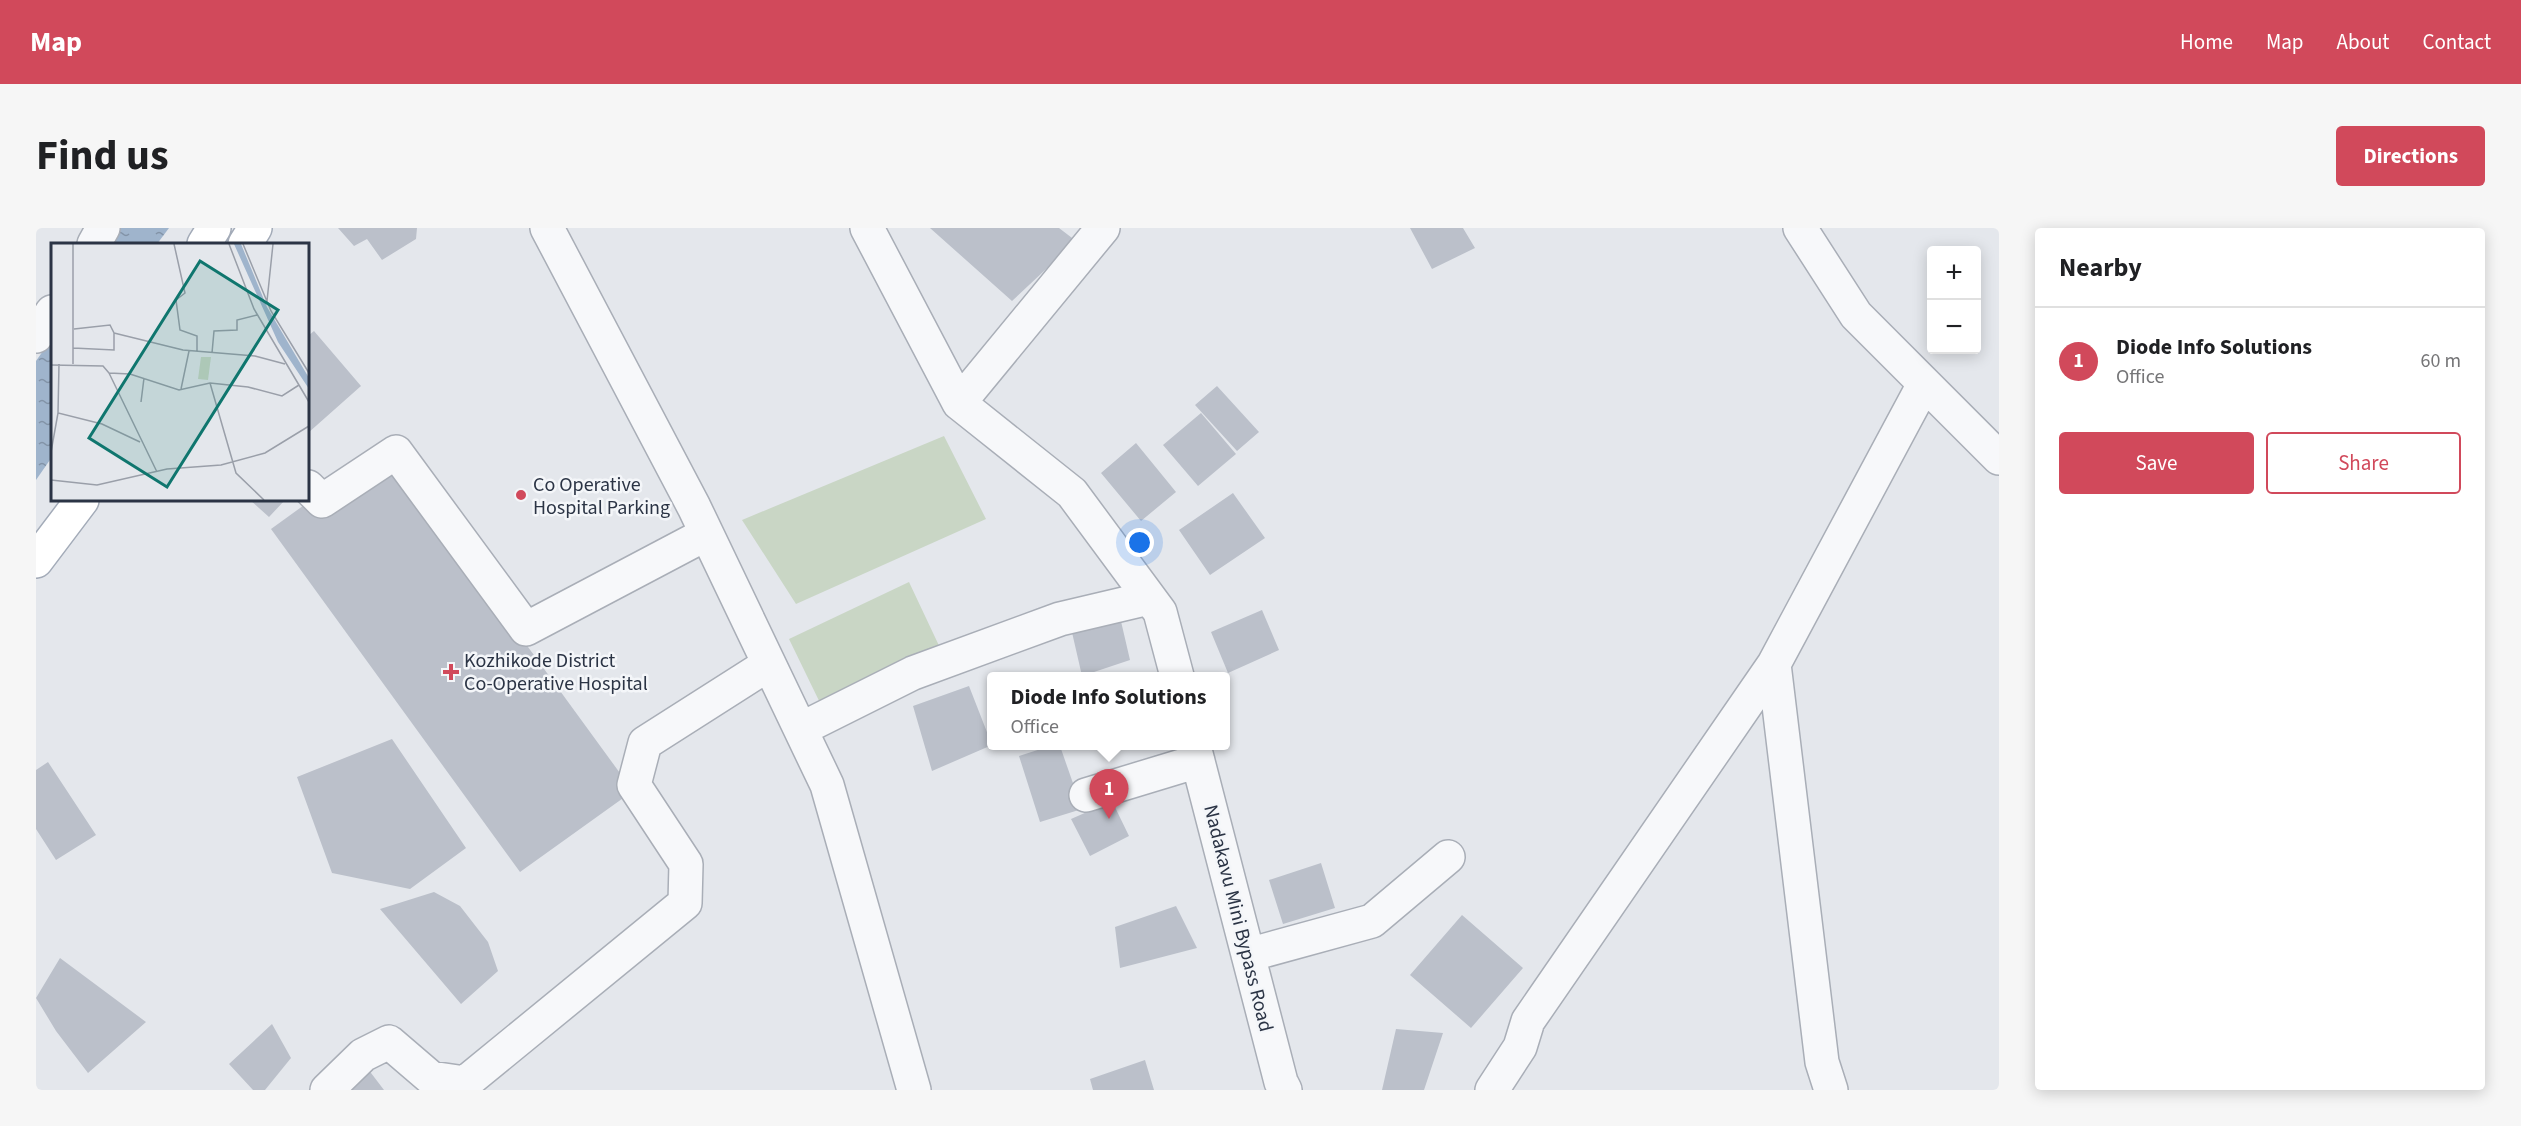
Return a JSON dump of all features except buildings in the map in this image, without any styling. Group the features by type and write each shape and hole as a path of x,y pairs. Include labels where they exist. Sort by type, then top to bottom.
{"main road":[{"path":"205,243 214,228"},
{"path":"246,243 255,228"},
{"path":"36,527 51,501"},
{"path":"36,561 81,501"}],"street":[{"path":"95,243 103,228"},
{"path":"547,228 706,534 827,785 914,1090"},
{"path":"867,228 959,403 1072,493 1160,612 1176,672"},
{"path":"959,403 1103,228"},
{"path":"1800,228 1856,315 1999,458"},
{"path":"36,336 51,314"},
{"path":"1492,1090 1520,1047 1528,1021 1774,664 1924,384"},
{"path":"309,489 322,501 396,452 526,629 706,534"},
{"path":"801,729 913,673 1060,619 1149,598"},
{"path":"327,1090 363,1055 389,1042 431,1078 465,1083 685,903 686,864 634,786 645,743 769,664"},
{"path":"1774,664 1822,1062 1831,1090"},
{"path":"1086,795 1196,754"},
{"name":"Nadakavu Mini Bypass Road","path":"1196,754 1281,1083 1285,1090"},
{"path":"1248,955 1372,921 1448,857"}],"green space":[{"path":"944,436 986,519 796,604 742,520"},
{"path":"909,582 942,652 823,709 789,639"}],"water":[{"path":"119,228 169,228 158,243 110,243"},
{"path":"51,339 51,458 36,480 36,361"}],"place":[{"name":"Co Operative Hospital Parking","path":"521,495"},
{"name":"Kozhikode District Co-Operative Hospital","path":"451,672"},
{"name":"Diode Info Solutions","path":"1109,819"}]}
